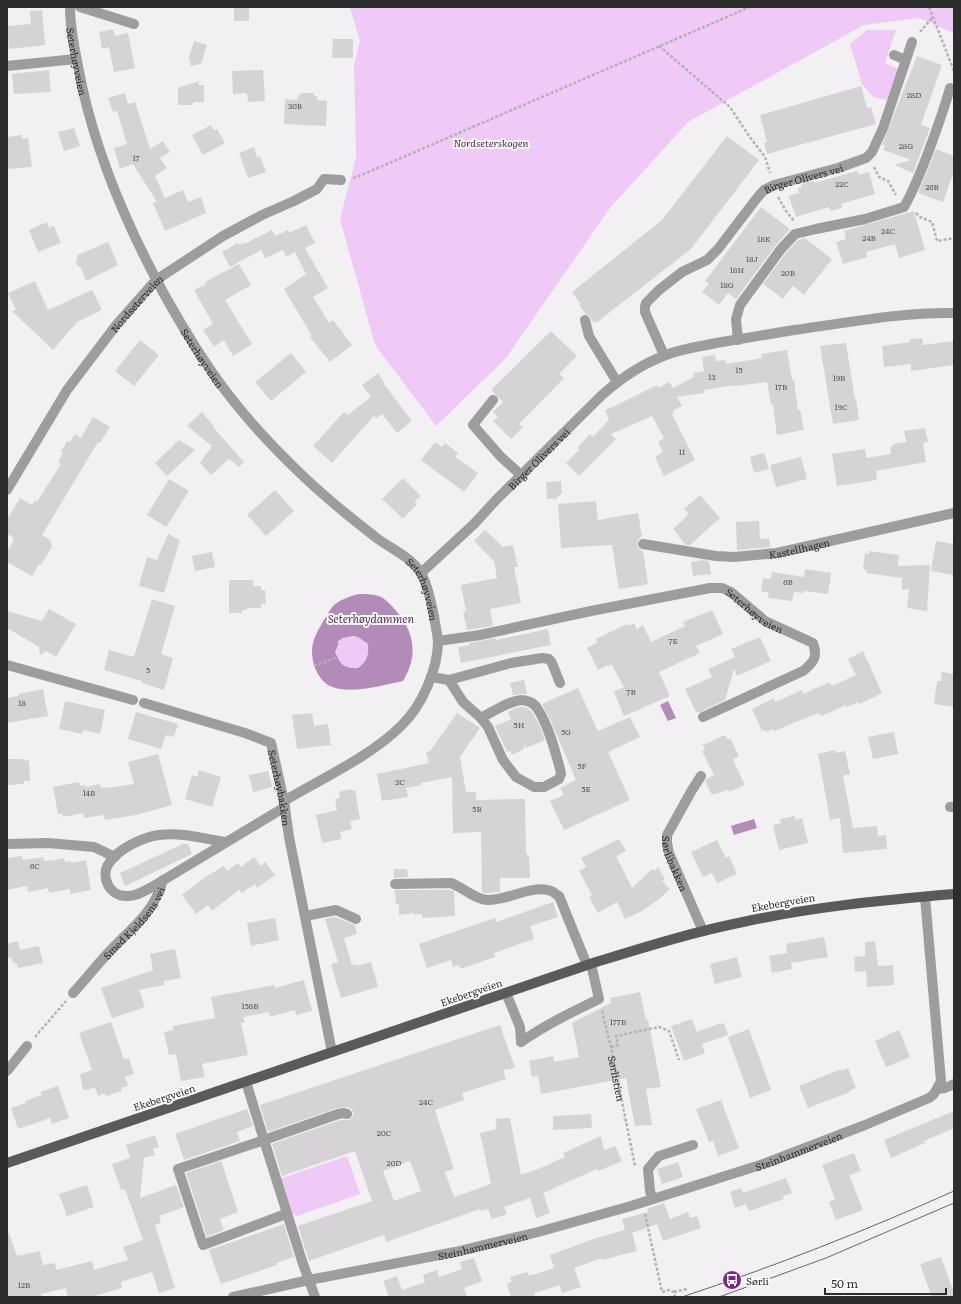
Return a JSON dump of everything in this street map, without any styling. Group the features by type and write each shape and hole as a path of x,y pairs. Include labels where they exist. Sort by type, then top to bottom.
{"main road":[{"name":"Ekebergveien","path":"7,1162 639,948 744,921 803,910 954,894"}],"street":[{"name":"Seterhøyveien","path":"70,7 76,59 88,112 105,165 127,221 181,326 228,395 265,438 325,496 381,541 404,556 413,564 421,573 430,601 438,641 436,660 431,677 403,729 284,804"},
{"path":"80,7 134,24"},
{"path":"869,155 872,152 883,128 912,42"},
{"path":"894,55 906,60"},
{"path":"7,66 76,59"},
{"path":"738,340 736,319 740,305 781,249 795,234 872,217 898,210 906,205 925,161 950,88"},
{"name":"Birger Olivers vei","path":"664,355 645,312 646,303 659,290 682,272 700,264 712,255 756,198 764,190 774,185 855,162 866,158 869,155"},
{"name":"Nordseterveien","path":"7,490 67,390 117,324 156,280 222,236 262,215 294,201 317,188 324,179 341,180"},
{"name":"Birger Olivers vei","path":"421,573 474,524 602,395 617,382 664,355 692,348 738,340 871,319 933,312 954,312"},
{"path":"585,320 589,336 617,382"},
{"path":"493,400 473,425 501,457 521,475"},
{"name":"Kastellhagen","path":"643,544 716,556 734,557 776,553 954,513"},
{"name":"Seterhøyveien","path":"438,641 480,635 591,611 710,588 722,588 731,592 765,621 813,643 815,659 803,671 703,716"},
{"path":"431,677 449,680 511,663 542,658 549,659 552,663 560,683"},
{"path":"7,665 133,700"},
{"path":"449,680 463,702 482,718 488,727 503,760 516,777 534,787 544,787 559,779 561,774 560,769 550,735 537,707 533,703 527,700 515,702 502,706 482,718"},
{"name":"Seterhøybakken","path":"144,703 245,732 271,743 332,1052"},
{"name":"Sørlibakken","path":"701,776 667,835 667,843 669,853 703,931"},
{"name":"Smed Kjeldsens vei","path":"73,993 108,952 124,938 152,907 159,894 163,880 226,842 284,804"},
{"path":"163,880 136,895 126,896 117,894 110,889 106,878 106,870 109,862 130,845 143,839 160,835 183,835 226,842"},
{"path":"7,844 48,843 94,847 115,857"},
{"path":"395,884 451,883 459,886 478,898 488,900 537,890 551,891 559,896 589,965 599,1000 537,1030 521,1042 520,1027 506,993"},
{"path":"925,897 941,1080 937,1089"},
{"path":"305,916 336,910 356,919"},
{"path":"7,1071 27,1046"},
{"path":"246,1082 286,1214 315,1297"},
{"name":"Steinhammerveien","path":"234,1297 309,1280 455,1252 538,1232 631,1206 766,1163 918,1103 929,1098 937,1089 945,1088 954,1084"},
{"path":"286,1214 203,1245 178,1169 338,1114 347,1114"},
{"path":"653,1199 650,1191 648,1170 659,1156 693,1145"}],"path":[{"path":"341,180 358,177 750,7"},
{"path":"929,7 954,71"},
{"path":"912,42 933,17"},
{"path":"659,46 730,107 765,157 774,185"},
{"path":"869,155 879,177 888,181 901,201 920,217 932,222 937,241 954,238"},
{"path":"780,200 794,221"},
{"path":"314,666 338,657"},
{"path":"27,1046 73,993"},
{"name":"Sørlistien","path":"599,1000 611,1047 636,1171"},
{"path":"611,1047 618,1045 616,1036 659,1027 669,1031 679,1060"},
{"path":"643,1210 662,1292 669,1290 674,1292 687,1288"},
{"path":"674,1292 675,1297"}],"green space":[{"name":"Nordseterskogen","path":"350,7 954,7 954,33 919,18 864,25 688,122 610,208 506,358 436,426 375,345 340,219 356,157 354,65 360,41"},
{"path":"867,30 896,30 885,63 898,69 887,100 873,97 862,84 850,44"},
{"path":"347,637 358,637 368,644 367,658 358,668 343,665 335,652 339,644 337,642"},
{"path":"347,1156 360,1194 297,1216 290,1212 279,1179"}],"water":[{"name":"Seterhøydammen","path":"359,594 378,596 383,599 397,612 408,628 411,637 412,654 408,672 403,681 365,689 345,690 328,685 317,673 313,661 312,648 318,630 334,605 343,599","holes":["353,636 358,637 368,644 367,658 358,668 343,665 335,652 339,643 337,642 343,638"]},
{"path":"668,701 676,718 668,721 660,705"},
{"path":"754,819 757,828 734,835 731,826"}],"building":[{"path":"234,7 249,7 249,21 234,21"},
{"path":"42,10 45,45 9,49 7,26 31,24 30,11"},
{"path":"113,29 115,36 128,33 135,68 114,72 109,47 102,49 99,32"},
{"path":"333,39 353,39 353,58 332,58"},
{"path":"194,41 207,45 201,64 191,66 189,57"},
{"path":"917,56 942,65 921,125 930,128 913,173 894,165 911,160 883,150 885,146 882,145"},
{"path":"49,70 51,92 14,94 12,74"},
{"path":"263,70 265,101 248,102 247,93 233,94 232,71"},
{"path":"199,81 199,85 204,85 204,102 193,102 193,105 178,105 178,88"},
{"path":"861,86 867,108 871,107 876,124 767,154 764,143 767,142 760,115"},
{"path":"125,93 128,104 135,102 150,149 163,141 170,152 160,158 167,168 155,176 165,198 183,190 188,202 201,197 206,213 165,231 153,203 157,202 133,164 120,169 114,148 127,144 117,111 113,112 108,98"},
{"path":"301,93 314,93 314,96 317,96 317,100 327,101 326,126 284,124 285,99 297,100 298,95 301,95"},
{"path":"211,125 214,130 217,129 225,143 203,155 192,135"},
{"path":"74,128 80,146 64,151 58,132"},
{"path":"22,135 22,139 28,138 32,167 7,169 7,137"},
{"path":"727,136 759,160 691,249 596,323 595,321 592,322 590,316 586,314 579,305 581,304 572,292 662,220"},
{"path":"254,147 257,157 260,156 266,172 248,178 239,153"},
{"path":"936,149 954,156 954,171 943,202 918,193"},
{"path":"857,171 859,175 869,172 875,194 841,204 842,208 830,211 829,207 796,217 789,196 799,193 798,188 802,187 801,184 813,181 814,183"},
{"path":"761,207 790,229 776,245 736,299 728,293 719,305 702,292 709,284 705,281"},
{"path":"914,211 925,250 899,258 895,244 866,252 867,257 843,264 836,242 846,239 844,231"},
{"path":"47,222 49,228 54,226 61,243 38,252 29,230"},
{"path":"306,225 315,243 305,248 328,288 313,297 329,323 333,320 352,345 330,362 310,337 312,336 284,289 306,274 295,252 286,257 283,250 265,258 261,250 230,267 222,252 238,243 239,245 244,244 272,230 275,236 288,230 289,233"},
{"path":"805,238 832,259 804,295 793,286 783,299 763,284 786,253 798,240"},
{"path":"108,242 118,265 86,281 81,268 76,262 78,255"},
{"path":"239,264 251,285 225,300 252,344 233,356 224,340 214,347 203,330 213,324 194,290 206,284 205,282"},
{"path":"35,281 48,310 92,290 102,310 77,322 53,350 12,311 16,310 8,293"},
{"path":"551,331 577,356 559,374 564,378 519,424 523,427 511,439 493,421 498,417 493,412 503,402 491,390"},
{"path":"922,338 923,345 954,341 954,365 911,371 911,364 884,367 882,346 910,342 910,339"},
{"path":"140,340 159,355 134,386 115,371"},
{"path":"846,343 859,420 833,424 820,346"},
{"path":"787,350 792,380 794,380 798,410 800,409 804,430 777,435 773,405 771,405 767,382 735,385 704,390 705,393 677,397 682,406 672,411 674,413 672,414 695,460 664,476 655,457 663,452 658,442 664,438 652,416 611,434 616,439 579,476 566,463 579,450 577,448 590,434 593,437 609,420 605,410 657,385 658,388 669,382 673,388 694,377 693,373 704,371 702,357 715,355 716,361 725,360 726,364 762,358 761,354"},
{"path":"291,353 306,372 271,401 255,382"},
{"path":"378,373 384,384 412,421 397,433 382,414 376,418 374,416 332,463 313,446 344,412 348,415 371,397 362,385"},
{"path":"202,412 214,426 213,427 244,462 239,467 229,459 211,475 200,463 212,446 187,426"},
{"path":"93,417 110,427 100,443 98,442 42,535 50,540 52,547 32,576 7,562 7,552 14,540 12,539 13,537 7,534 7,519 20,498 32,505 35,500 37,502 61,464 58,462 67,441 70,442 75,434 81,438"},
{"path":"925,428 928,442 923,443 926,462 876,471 877,480 837,486 832,454 865,449 866,458 891,454 890,447 893,446 893,444 906,442 904,431"},
{"path":"179,440 195,450 167,476 155,463"},
{"path":"435,442 442,447 445,443 458,453 455,457 478,473 464,492 421,460"},
{"path":"764,453 769,469 754,473 750,457"},
{"path":"801,457 807,479 776,487 770,465"},
{"path":"403,478 421,496 414,502 417,504 403,519 382,499"},
{"path":"169,479 189,491 166,527 147,515"},
{"path":"561,481 562,493 556,499 547,499 546,482"},
{"path":"275,490 294,511 266,536 247,515"},
{"path":"700,495 720,518 690,545 686,545 673,529 689,514 684,509"},
{"path":"596,501 598,520 638,513 642,536 638,540 637,546 643,551 648,584 619,589 612,545 561,548 558,504"},
{"path":"759,521 760,539 769,538 770,547 737,550 736,522"},
{"path":"485,530 503,547 513,545 518,567 514,567 521,603 490,609 493,626 467,630 463,612 466,611 461,585 497,578 494,561 474,541"},
{"path":"168,534 180,540 164,593 139,586 147,557 157,560"},
{"path":"936,541 954,544 954,575 931,571"},
{"path":"869,551 899,555 898,566 930,565 927,611 907,608 909,589 902,590 902,578 866,573 867,570 863,569 865,553 869,554"},
{"path":"212,552 215,567 195,571 192,556"},
{"path":"702,560 709,561 711,574 693,576 691,562"},
{"path":"805,569 831,573 828,594 804,591 803,593 794,592 792,601 768,598 769,593 761,591 763,578 771,579 772,572 804,577"},
{"path":"229,580 253,580 253,586 261,586 261,590 265,590 266,604 261,604 261,608 247,608 247,610 242,610 242,613 229,613"},
{"path":"152,599 175,606 161,654 173,658 164,690 142,683 142,681 104,670 109,650 134,657"},
{"path":"49,609 76,624 56,657 46,651 40,655 39,647 7,628 7,611 42,621"},
{"path":"712,610 723,634 696,646 700,653 659,672 670,696 624,716 614,692 624,687 612,665 608,665 598,670 587,648 597,643 596,639 627,624 628,626 634,623 637,629 643,625 651,642 685,626 683,622"},
{"path":"548,629 551,645 461,663 458,647 469,645 469,643 496,638 496,640"},
{"path":"760,637 771,661 737,676 734,669 725,700 698,713 697,711 696,712 685,689 712,677 708,669 735,657 731,649"},
{"path":"863,651 882,693 859,704 858,702 847,707 846,705 822,716 818,713 774,731 773,729 766,732 765,730 762,731 752,709 774,698 775,702 802,690 803,694 830,682 832,686 856,675 848,659"},
{"path":"942,672 954,674 954,707 934,704 937,681 941,681"},
{"path":"524,680 527,694 513,695 510,683"},
{"path":"578,688 598,731 630,717 640,737 608,752 630,800 564,830 550,801 564,795 560,788 576,780 542,704"},
{"path":"43,689 48,716 7,723 7,698 18,696 18,694"},
{"path":"65,701 105,710 100,734 83,730 82,734 59,729"},
{"path":"523,707 532,712 539,724 545,740 526,748 524,744 524,749 512,755 510,751 507,752 495,726 511,719 508,712 516,708"},
{"path":"136,712 178,724 174,737 166,735 161,749 128,739"},
{"path":"312,713 314,726 328,724 331,745 297,749 292,715"},
{"path":"457,713 480,728 460,757 466,792 476,792 476,800 525,799 526,855 529,855 530,878 500,878 500,892 482,892 481,832 453,833 452,777 421,783 422,785 406,788 408,797 382,801 377,774 429,763 426,752 430,751"},
{"path":"894,732 898,754 873,759 868,737"},
{"path":"725,735 728,740 730,738 739,756 733,760 745,785 729,792 728,789 712,795 705,781 714,775 702,751 705,750 703,745"},
{"path":"835,750 836,753 845,751 850,774 843,776 853,828 877,826 878,836 886,835 887,849 843,853 840,818 830,820 818,754"},
{"path":"158,754 172,805 136,815 105,820 104,815 84,818 83,813 63,817 62,814 58,814 53,787 79,782 80,786 85,785 85,787 100,784 101,788 134,784 128,762"},
{"path":"7,759 23,759 23,761 29,760 30,781 24,781 24,784 7,785"},
{"path":"199,770 221,777 212,807 185,799 192,775 197,777"},
{"path":"268,771 272,787 253,792 249,775"},
{"path":"351,789 352,791 355,790 360,819 350,821 352,829 340,832 342,839 322,843 316,815 337,810 335,799 340,798 339,792"},
{"path":"795,816 795,820 802,818 808,843 779,850 773,825 781,823 780,819"},
{"path":"619,839 626,851 616,856 632,888 652,869 654,871 658,867 665,879 662,881 670,889 658,900 642,911 625,919 617,902 598,913 589,897 592,895 579,871 586,867 581,858"},
{"path":"717,840 726,858 729,856 737,874 717,883 712,873 703,877 691,852"},
{"path":"183,844 188,844 192,854 125,886 120,873"},
{"path":"22,856 23,860 44,857 44,861 64,858 65,862 70,861 71,863 86,860 91,890 70,894 70,889 49,893 48,888 28,892 27,886 7,890 7,858"},
{"path":"254,857 261,866 265,862 275,875 257,888 255,884 242,893 239,890 212,911 208,905 196,914 182,895 207,876 224,866 227,871 238,863 241,867"},
{"path":"394,869 407,869 408,877 394,878"},
{"path":"395,890 454,891 455,916 422,918 422,914 414,915 414,913 399,915 399,904 396,904"},
{"path":"553,902 558,917 530,926 534,939 494,953 495,957 460,969 459,965 453,967 451,960 427,968 419,944 495,918 496,922"},
{"path":"335,917 355,925 357,934 344,938 352,965 356,964 356,966 371,962 378,987 341,998 331,964 338,962 325,919"},
{"path":"275,918 279,940 251,946 247,923"},
{"path":"824,937 828,957 791,963 792,969 772,973 769,956 787,953 786,944"},
{"path":"18,941 20,950 39,946 43,963 18,968 17,964 13,963 11,957 7,958 7,944"},
{"path":"875,941 878,966 893,965 894,985 867,987 866,971 855,972 854,957 865,956 865,942"},
{"path":"175,949 181,978 164,981 164,985 139,990 145,1007 112,1018 101,988 153,970 150,954"},
{"path":"737,957 742,977 715,984 710,964"},
{"path":"304,980 312,1011 296,1015 295,1010 270,1017 269,1012 243,1017 245,1022 241,1023 248,1055 202,1064 205,1077 181,1081 176,1054 169,1055 164,1032 173,1030 173,1026 215,1018 211,997 274,985 275,988"},
{"path":"640,992 646,1020 648,1019 661,1087 646,1089 652,1125 635,1126 626,1078 541,1094 538,1076 532,1077 529,1061 553,1056 554,1062 579,1057 572,1023 611,1003 610,998"},
{"path":"692,1019 697,1032 720,1023 724,1023 728,1035 702,1044 705,1053 684,1061 671,1026"},
{"path":"111,1022 124,1059 129,1058 134,1074 125,1077 128,1086 121,1088 122,1091 106,1096 105,1093 98,1096 95,1087 83,1090 80,1074 92,1070 79,1033"},
{"path":"500,1025 515,1068 503,1070 506,1079 462,1093 464,1100 435,1110 454,1169 445,1172 454,1197 491,1184 480,1133 497,1129 495,1119 510,1118 521,1175 551,1164 565,1157 563,1153 601,1136 604,1150 615,1146 622,1161 598,1171 597,1169 543,1193 550,1213 536,1218 530,1198 504,1207 507,1214 492,1219 488,1209 481,1211 480,1209 386,1242 384,1235 309,1261 298,1226 372,1201 355,1151 282,1176 272,1144 340,1120 349,1120 353,1116 353,1112 352,1109 346,1107 337,1108 268,1132 260,1105","holes":["410,1161 421,1191 394,1201 383,1171"]},
{"path":"749,1029 771,1090 750,1098 728,1037"},
{"path":"899,1030 910,1057 886,1067 875,1041"},
{"path":"848,1068 856,1088 849,1091 850,1092 808,1108 799,1086 841,1069 841,1071"},
{"path":"58,1086 69,1118 52,1124 50,1118 18,1129 11,1108 42,1095 40,1092"},
{"path":"721,1100 739,1148 718,1156 713,1141 709,1142 696,1109"},
{"path":"247,1109 253,1126 237,1132 240,1141 184,1160 175,1134"},
{"path":"954,1111 954,1128 891,1158 884,1140"},
{"path":"591,1114 592,1128 553,1130 553,1116"},
{"path":"155,1135 159,1147 153,1149 155,1155 144,1158 140,1198 176,1185 184,1207 159,1216 161,1223 155,1225 175,1288 159,1293 152,1272 121,1282 122,1288 91,1297 68,1297 66,1288 41,1294 42,1297 7,1297 7,1234 9,1233 17,1256 40,1251 43,1265 55,1263 56,1270 92,1261 94,1270 128,1260 123,1247 143,1240 125,1189 121,1190 112,1164 130,1158 126,1145"},
{"path":"854,1153 861,1171 849,1175 863,1210 836,1220 829,1202 835,1199 822,1165"},
{"path":"221,1161 238,1212 220,1219 224,1230 207,1237 186,1173"},
{"path":"678,1162 683,1177 662,1184 657,1169"},
{"path":"786,1178 792,1193 783,1196 784,1199 749,1211 746,1204 735,1208 730,1192 741,1188 743,1193"},
{"path":"87,1185 94,1207 67,1216 59,1194"},
{"path":"664,1203 670,1219 688,1212 690,1218 697,1216 701,1228 663,1241 657,1224 632,1233 637,1251 602,1260 602,1258 574,1268 581,1287 562,1293 560,1285 534,1293 536,1297 511,1297 507,1284 512,1282 510,1277 527,1272 529,1276 554,1268 550,1255 596,1238 625,1230 622,1219 648,1212 647,1209"},
{"path":"284,1224 294,1257 277,1263 277,1265 221,1284 209,1250"},
{"path":"941,1257 954,1293 954,1297 932,1297 920,1264"},
{"path":"474,1258 482,1281 464,1288 467,1297 387,1297 388,1294 383,1281 397,1276 402,1290 425,1282 423,1275 437,1270 439,1277 462,1269 460,1262"}],"tram line":[{"path":"682,1297 820,1247 954,1191"},
{"path":"719,1297 826,1258 954,1203"}],"place":[{"name":"Sørli","path":"732,1280"}]}
